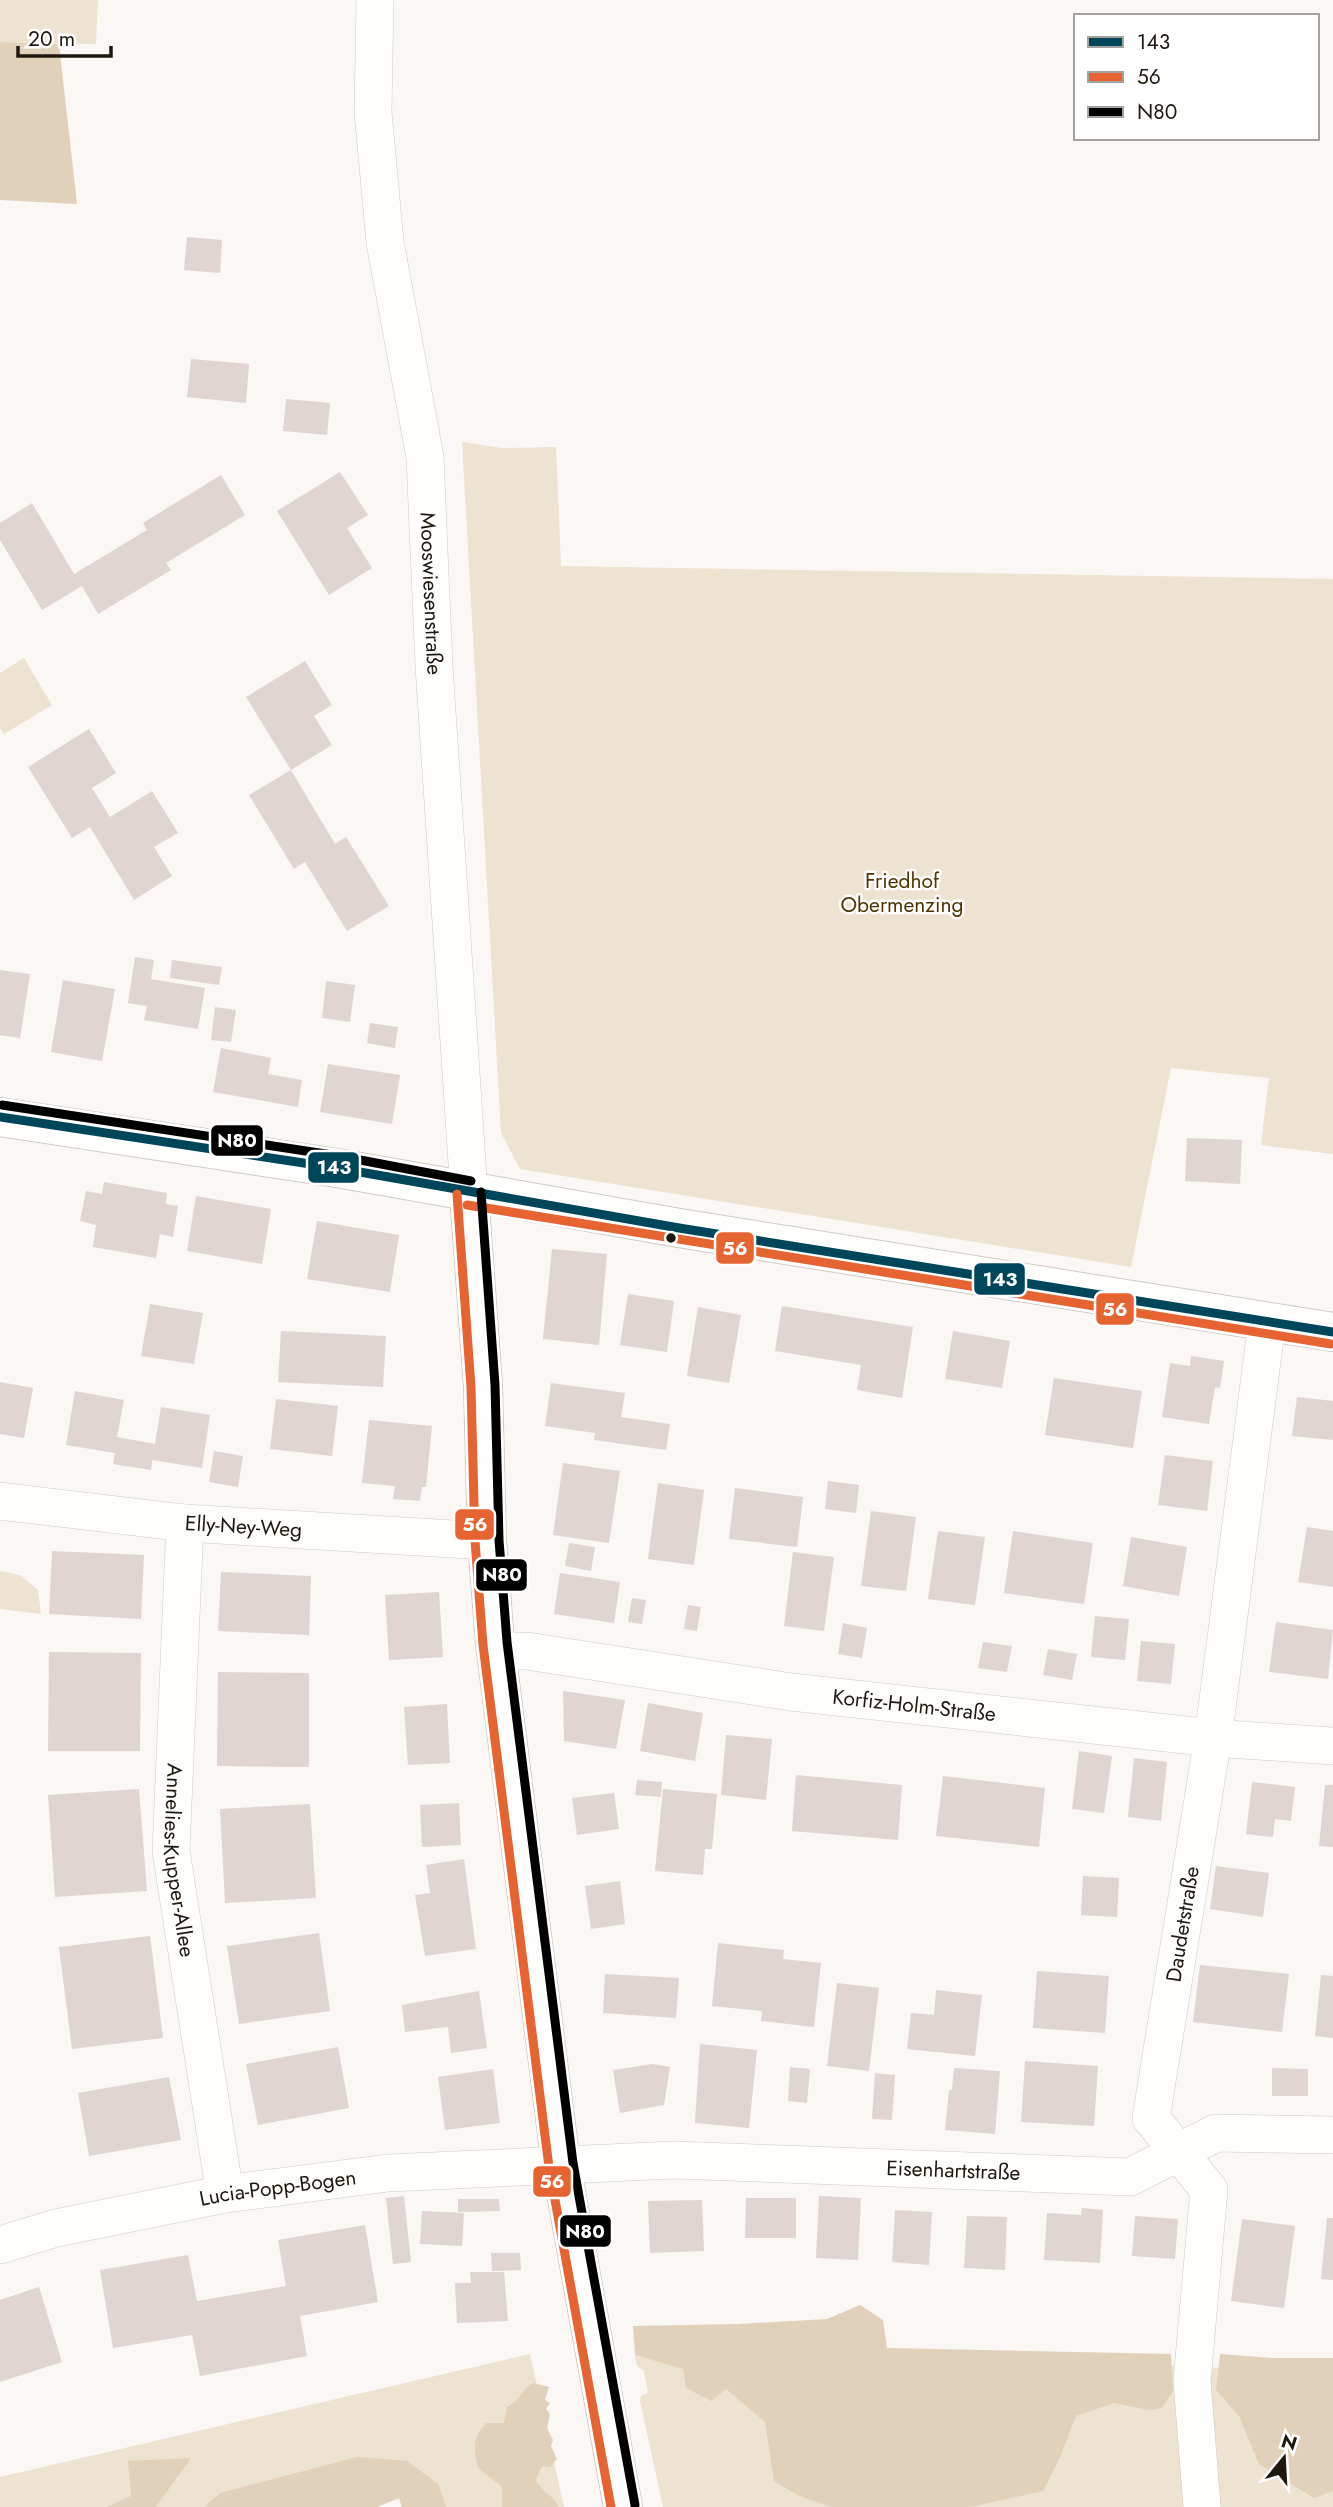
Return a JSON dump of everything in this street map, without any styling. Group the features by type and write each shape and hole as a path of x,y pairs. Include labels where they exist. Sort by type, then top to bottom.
{"street":[{"name":"Mooswiesenstraße","path":"375,0 373,112 385,242 425,457 434,666 469,1193"},
{"path":"0,1117 337,1168 469,1193 1333,1332"},
{"path":"469,1193 482,1385 487,1541 496,1651 561,2165 623,2507"},
{"name":"Daudetstraße","path":"1202,2507 1192,2381 1209,2190 1151,2118 1213,1738 1267,1323"},
{"name":"Elly-Ney-Weg","path":"0,1501 185,1523 487,1541"},
{"name":"Annelies-Kupper-Allee","path":"185,1523 171,1851 225,2194"},
{"name":"Korfiz-Holm-Straße","path":"496,1651 527,1651 791,1692 1213,1738 1333,1746"},
{"name":"Eisenhartstraße","path":"561,2165 674,2160 1130,2177 1216,2133 1333,2135"},
{"name":"Lucia-Popp-Bogen","path":"0,2245 56,2228 225,2194 388,2173 561,2165"}],"green space":[{"path":"0,0 98,0 96,44 0,42"},
{"name":"Friedhof Obermenzing","path":"462,442 502,448 556,447 561,566 1333,579 1333,1154 1261,1145 1269,1078 1171,1068 1131,1267 520,1169 501,1133"},
{"path":"24,658 52,705 4,734 0,728 0,673"},
{"path":"0,1571 20,1575 38,1590 41,1614 0,1609"},
{"path":"640,2351 1333,2371 1333,2507 663,2507 640,2401 641,2396 648,2393 644,2371 637,2366 635,2355 641,2357"},
{"path":"530,2354 564,2507 402,2507 399,2498 377,2507 0,2507 0,2477"}],"shaded area":[{"path":"0,42 59,44 77,204 0,200"},
{"path":"860,2305 883,2320 887,2348 1171,2354 1173,2391 1162,2408 1149,2410 1114,2403 1076,2416 1043,2491 970,2507 830,2507 797,2495 774,2481 765,2422 726,2389 711,2401 686,2388 683,2369 635,2355 633,2326 827,2319"},
{"path":"1220,2354 1272,2358 1333,2358 1333,2491 1314,2498 1259,2464 1239,2416 1216,2390"},
{"path":"533,2383 549,2387 545,2400 550,2403 546,2409 550,2414 547,2428 557,2459 550,2467 542,2466 536,2480 558,2507 502,2507 502,2487 478,2468 476,2439 486,2423 504,2423 507,2407"},
{"path":"357,2457 407,2461 438,2484 446,2507 402,2507 399,2498 377,2507 204,2507 220,2493"},
{"path":"191,2458 156,2507 107,2507 131,2496 128,2461"}],"building":[{"path":"187,237 222,240 220,273 184,270"},
{"path":"191,359 249,364 246,403 187,397"},
{"path":"286,399 330,403 327,435 283,431"},
{"path":"340,472 368,515 347,528 372,568 329,595 277,511"},
{"path":"221,475 245,515 166,563 171,570 98,614 82,586 42,610 0,540 0,523 32,503 74,574 147,530 143,523"},
{"path":"305,661 332,705 314,716 332,745 291,770 246,697"},
{"path":"89,729 116,773 92,788 110,817 152,791 178,833 154,847 172,876 134,900 90,827 72,838 28,767"},
{"path":"291,770 335,844 346,837 389,906 347,931 305,862 294,869 249,795"},
{"path":"135,957 154,960 151,979 205,988 198,1029 144,1020 147,1006 128,1003"},
{"path":"172,960 222,967 219,985 170,978"},
{"path":"0,970 30,974 20,1038 0,1035"},
{"path":"63,980 115,989 102,1061 51,1052"},
{"path":"326,981 355,985 350,1022 322,1018"},
{"path":"215,1007 236,1010 231,1042 211,1040"},
{"path":"370,1023 398,1027 395,1048 367,1043"},
{"path":"221,1048 271,1058 268,1074 302,1080 298,1107 213,1092"},
{"path":"328,1064 400,1075 392,1124 320,1112"},
{"path":"1187,1138 1242,1140 1240,1184 1185,1181"},
{"path":"104,1182 167,1193 166,1204 178,1206 173,1237 160,1234 156,1258 93,1247 96,1225 80,1221 86,1191 102,1194"},
{"path":"196,1196 271,1209 262,1264 187,1251"},
{"path":"317,1221 399,1235 390,1292 307,1279"},
{"path":"552,1249 607,1254 599,1345 543,1339"},
{"path":"628,1294 674,1301 667,1352 620,1345"},
{"path":"150,1304 203,1313 194,1364 141,1356"},
{"path":"782,1306 913,1327 902,1398 857,1390 861,1365 775,1351"},
{"path":"698,1307 741,1315 729,1383 687,1376"},
{"path":"281,1331 386,1336 383,1387 278,1382"},
{"path":"953,1331 1010,1341 1002,1388 945,1379"},
{"path":"1191,1356 1224,1361 1220,1388 1215,1387 1209,1424 1162,1417 1170,1363 1190,1366"},
{"path":"1054,1378 1142,1391 1133,1448 1045,1435"},
{"path":"0,1382 33,1388 24,1438 0,1434"},
{"path":"551,1383 625,1393 621,1417 670,1424 666,1450 594,1440 595,1433 545,1426"},
{"path":"75,1391 124,1400 117,1437 155,1444 161,1407 210,1415 202,1468 152,1460 151,1470 113,1464 115,1453 66,1445"},
{"path":"1297,1397 1333,1401 1333,1440 1292,1436"},
{"path":"276,1399 338,1406 332,1456 270,1449"},
{"path":"369,1420 432,1426 426,1487 422,1487 420,1501 393,1499 395,1486 362,1483"},
{"path":"214,1451 243,1456 238,1487 209,1482"},
{"path":"1165,1455 1213,1461 1207,1511 1158,1505"},
{"path":"563,1463 620,1471 609,1543 553,1535"},
{"path":"828,1481 859,1485 856,1513 825,1509"},
{"path":"658,1483 704,1490 694,1565 648,1559"},
{"path":"735,1488 803,1497 797,1547 729,1539"},
{"path":"871,1511 916,1517 906,1591 861,1586"},
{"path":"1307,1527 1333,1531 1333,1587 1298,1582"},
{"path":"938,1531 985,1537 975,1605 928,1599"},
{"path":"1013,1531 1093,1543 1084,1604 1004,1593"},
{"path":"1131,1537 1187,1547 1179,1596 1123,1586"},
{"path":"569,1543 595,1547 591,1571 565,1566"},
{"path":"52,1551 144,1555 141,1619 49,1614"},
{"path":"793,1552 834,1557 824,1631 784,1626"},
{"path":"221,1572 311,1576 309,1635 218,1631"},
{"path":"560,1573 620,1582 614,1623 554,1614"},
{"path":"439,1592 443,1657 389,1660 385,1595"},
{"path":"632,1598 646,1600 642,1624 628,1622"},
{"path":"688,1605 701,1607 697,1631 684,1629"},
{"path":"1095,1616 1129,1619 1125,1660 1091,1657"},
{"path":"1276,1622 1333,1630 1328,1679 1269,1672"},
{"path":"843,1623 867,1628 862,1658 838,1654"},
{"path":"1141,1641 1175,1644 1171,1684 1137,1681"},
{"path":"983,1642 1012,1646 1007,1672 978,1668"},
{"path":"1048,1649 1077,1654 1072,1680 1043,1675"},
{"path":"49,1652 141,1653 140,1751 48,1751"},
{"path":"218,1672 309,1673 309,1767 217,1766"},
{"path":"563,1691 625,1700 616,1749 564,1741"},
{"path":"648,1703 703,1713 695,1761 640,1751"},
{"path":"447,1704 450,1763 408,1765 404,1707"},
{"path":"726,1735 772,1739 766,1800 721,1795"},
{"path":"1079,1751 1112,1756 1104,1813 1072,1809"},
{"path":"1134,1758 1167,1762 1161,1821 1128,1817"},
{"path":"796,1775 902,1785 898,1840 792,1831"},
{"path":"943,1776 1045,1788 1039,1847 936,1836"},
{"path":"637,1780 662,1782 661,1797 635,1795"},
{"path":"1252,1782 1295,1787 1291,1821 1275,1819 1273,1837 1246,1834"},
{"path":"1325,1785 1333,1785 1333,1847 1319,1846"},
{"path":"139,1789 147,1891 55,1897 48,1795"},
{"path":"663,1789 717,1794 712,1849 705,1849 703,1875 655,1871"},
{"path":"614,1793 619,1829 577,1835 572,1798"},
{"path":"459,1803 461,1845 422,1847 420,1805"},
{"path":"310,1804 316,1898 225,1903 220,1809"},
{"path":"464,1859 476,1949 425,1956 415,1895 430,1893 426,1865"},
{"path":"1216,1866 1269,1873 1263,1917 1210,1909"},
{"path":"1083,1876 1119,1878 1117,1917 1081,1915"},
{"path":"620,1881 625,1924 591,1929 585,1886"},
{"path":"319,1933 330,2011 239,2024 227,1946"},
{"path":"150,1936 163,2038 72,2049 59,1947"},
{"path":"718,1943 784,1950 783,1959 821,1963 814,2027 761,2021 762,2011 712,2006"},
{"path":"1200,1965 1289,1974 1282,2032 1193,2022"},
{"path":"1037,1971 1109,1976 1105,2033 1033,2028"},
{"path":"605,1974 679,1978 676,2018 603,2013"},
{"path":"1321,1975 1333,1976 1333,2038 1315,2036"},
{"path":"837,1983 879,1988 869,2071 827,2066"},
{"path":"936,1990 982,1995 975,2056 907,2049 911,2013 934,2015"},
{"path":"479,1991 487,2048 451,2053 448,2027 405,2032 402,2005"},
{"path":"700,2044 757,2050 749,2128 695,2123"},
{"path":"338,2047 349,2108 258,2125 246,2064"},
{"path":"1025,2061 1098,2066 1094,2126 1021,2122"},
{"path":"653,2064 670,2067 664,2105 620,2113 613,2070"},
{"path":"790,2067 810,2069 807,2103 788,2101"},
{"path":"954,2068 1000,2071 995,2134 945,2130"},
{"path":"1272,2068 1308,2069 1308,2096 1272,2096"},
{"path":"493,2069 500,2123 445,2130 438,2077"},
{"path":"875,2073 895,2075 892,2120 872,2119"},
{"path":"169,2077 181,2140 89,2156 78,2093"},
{"path":"404,2196 411,2262 393,2264 386,2198"},
{"path":"819,2196 861,2198 858,2260 816,2258"},
{"path":"746,2198 796,2198 796,2238 745,2238"},
{"path":"458,2199 499,2199 500,2211 458,2212"},
{"path":"702,2200 704,2251 650,2253 648,2201"},
{"path":"1082,2208 1103,2210 1100,2263 1044,2260 1047,2213 1081,2215"},
{"path":"895,2210 932,2212 929,2265 892,2262"},
{"path":"422,2211 464,2213 462,2246 420,2244"},
{"path":"967,2216 1007,2217 1005,2270 964,2268"},
{"path":"1135,2216 1178,2219 1175,2259 1132,2256"},
{"path":"1327,2218 1333,2218 1333,2280 1321,2279"},
{"path":"1242,2219 1295,2226 1284,2308 1231,2301"},
{"path":"365,2225 378,2302 300,2316 307,2356 200,2376 192,2335 113,2348 100,2270 188,2255 197,2301 286,2286 278,2240"},
{"path":"491,2253 520,2253 521,2270 492,2271"},
{"path":"470,2272 504,2272 508,2321 457,2323 455,2283 471,2283"},
{"path":"39,2287 62,2362 0,2382 0,2300"}],"transit line":[{"name":"N80","path":"2,1105 339,1156 471,1181"},
{"name":"143","path":"0,1117 337,1168 679,1228 1333,1332"},
{"name":"N80","path":"481,1192 495,1385 499,1540 507,1642 573,2163 635,2505"},
{"name":"56","path":"457,1194 471,1387 475,1541 483,1645 549,2167 611,2507"},
{"name":"56","path":"467,1205 1331,1344"}]}
